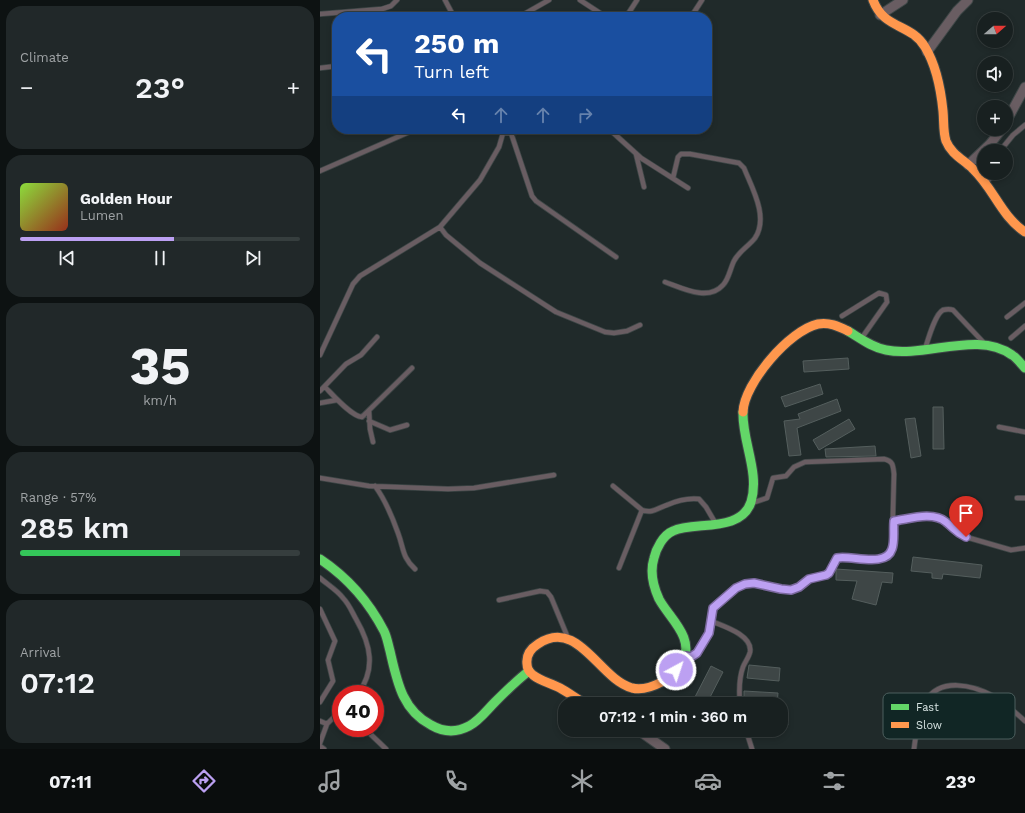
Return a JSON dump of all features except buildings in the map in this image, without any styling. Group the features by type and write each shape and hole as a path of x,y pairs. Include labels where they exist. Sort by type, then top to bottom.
{"street":[{"path":"873,0 880,16 888,23 917,37 922,42 927,52 941,99 943,125 947,144 954,153 974,170 985,183 1006,216 1023,230"},
{"path":"880,16 903,0"},
{"path":"927,52 957,11 968,0"},
{"path":"1013,109 1025,87"},
{"path":"968,165 996,136"},
{"path":"575,697 559,687 538,680 529,671 527,661 529,650 554,637 568,638 583,647 613,676 628,687 644,688 667,677 684,661 686,656 683,637 677,623 659,599 654,581 652,561 656,547 664,537 672,531 731,522 745,512 752,503 754,492 742,427 743,407 764,366 791,339 809,327 829,323 871,345 884,350 899,352 963,346 996,346 1012,355 1025,368"},
{"path":"320,559 350,582 373,613 385,633 401,696 411,710 425,723 441,730 456,731 474,723 529,671"},
{"path":"648,737 665,749"}],"lane":[{"path":"345,12 382,9 391,6 397,0"},
{"path":"445,0 451,12"},
{"path":"529,12 549,0"},
{"path":"580,0 598,12"},
{"path":"629,12 636,2 631,0"},
{"path":"694,12 702,0"},
{"path":"320,14 332,13"},
{"path":"320,68 332,67"},
{"path":"1005,144 1013,134 1025,125"},
{"path":"320,170 404,134"},
{"path":"320,355 353,284 360,276 440,227 480,180 499,147 502,134"},
{"path":"511,134 532,196 536,201 616,257"},
{"path":"614,134 636,154 688,188"},
{"path":"636,154 644,187"},
{"path":"665,282 695,292 702,293 718,290 727,280 737,256 756,236 761,215 744,168 739,163 690,154 681,154 678,158 673,178"},
{"path":"985,183 988,180"},
{"path":"440,227 446,235 480,263 556,312 605,332 614,333 627,331 640,325"},
{"path":"842,316 879,293 886,294 887,302 861,339"},
{"path":"1007,317 1025,304"},
{"path":"924,350 937,316 942,310 947,309 953,310 976,332 986,345"},
{"path":"1011,338 1025,326"},
{"path":"320,391 346,364 361,355 377,337"},
{"path":"325,387 337,400 358,417 362,417 412,368"},
{"path":"320,403 337,400"},
{"path":"369,411 369,421 373,442"},
{"path":"369,421 390,430 407,425"},
{"path":"999,427 1025,432"},
{"path":"686,656 691,657 697,653 709,633 713,608 736,588 745,584 754,583 791,590 799,587 809,579 829,573 837,558 882,559 888,556 892,549 894,521 893,465 890,461 884,459 805,462 794,467 786,476 773,478 767,498 752,503"},
{"path":"320,478 375,486 448,489 474,488 554,475"},
{"path":"375,486 386,502 401,540 406,560 415,569"},
{"path":"613,486 642,510 653,512 676,502 699,499 703,501 716,524"},
{"path":"1017,498 1025,498"},
{"path":"619,568 642,510"},
{"path":"894,521 923,517 939,518 946,522 958,534 966,537 1011,550 1025,548"},
{"path":"320,578 344,599 362,630 368,648 370,663 368,676 363,685"},
{"path":"499,600 540,591 547,592 551,597 568,638"},
{"path":"320,609 335,641 328,660 333,680 320,702"},
{"path":"711,621 734,630 742,636 750,648 750,653 743,667 740,682 740,697"},
{"path":"933,693 941,687 952,685 964,686 985,693"},
{"path":"1015,713 1025,720"},
{"path":"320,742 327,724 332,719"},
{"path":"320,721 327,724"},
{"path":"373,737 386,749"},
{"path":"748,737 752,749"},
{"path":"914,749 916,739"},
{"path":"320,746 324,749"}],"traffic: fast":[{"path":"848,331 871,345 886,350 917,351 967,345 983,345 998,348 1012,355 1025,368"},
{"path":"682,663 686,645 684,637 663,606 657,594 652,573 654,558 660,543 669,533 682,528 727,522 738,518 746,512 751,502 753,480 743,423 743,412"},
{"path":"320,559 348,582 364,600 378,620 386,636 402,694 413,711 421,719 431,725 440,729 454,731 473,724 507,690 529,671"}],"traffic: slow":[{"path":"873,0 878,10 884,17 913,34 925,47 929,54 937,78 942,103 944,134 948,146 980,177 1010,218 1025,232"},
{"path":"743,412 745,400 760,373 770,359 795,336 807,328 818,324 833,325 848,331"},
{"path":"575,697 530,673 527,667 528,655 529,652 538,644 552,638 565,638 588,652 609,674 620,682 632,688 639,689 653,686 667,679 682,663"}],"route":[{"path":"676,670 684,661 686,656 695,656 709,633 713,608 736,588 745,584 754,583 791,590 799,587 809,579 829,573 834,561 837,558 882,559 888,556 892,549 894,521 923,517 939,518 946,522 958,534 966,537"}]}
